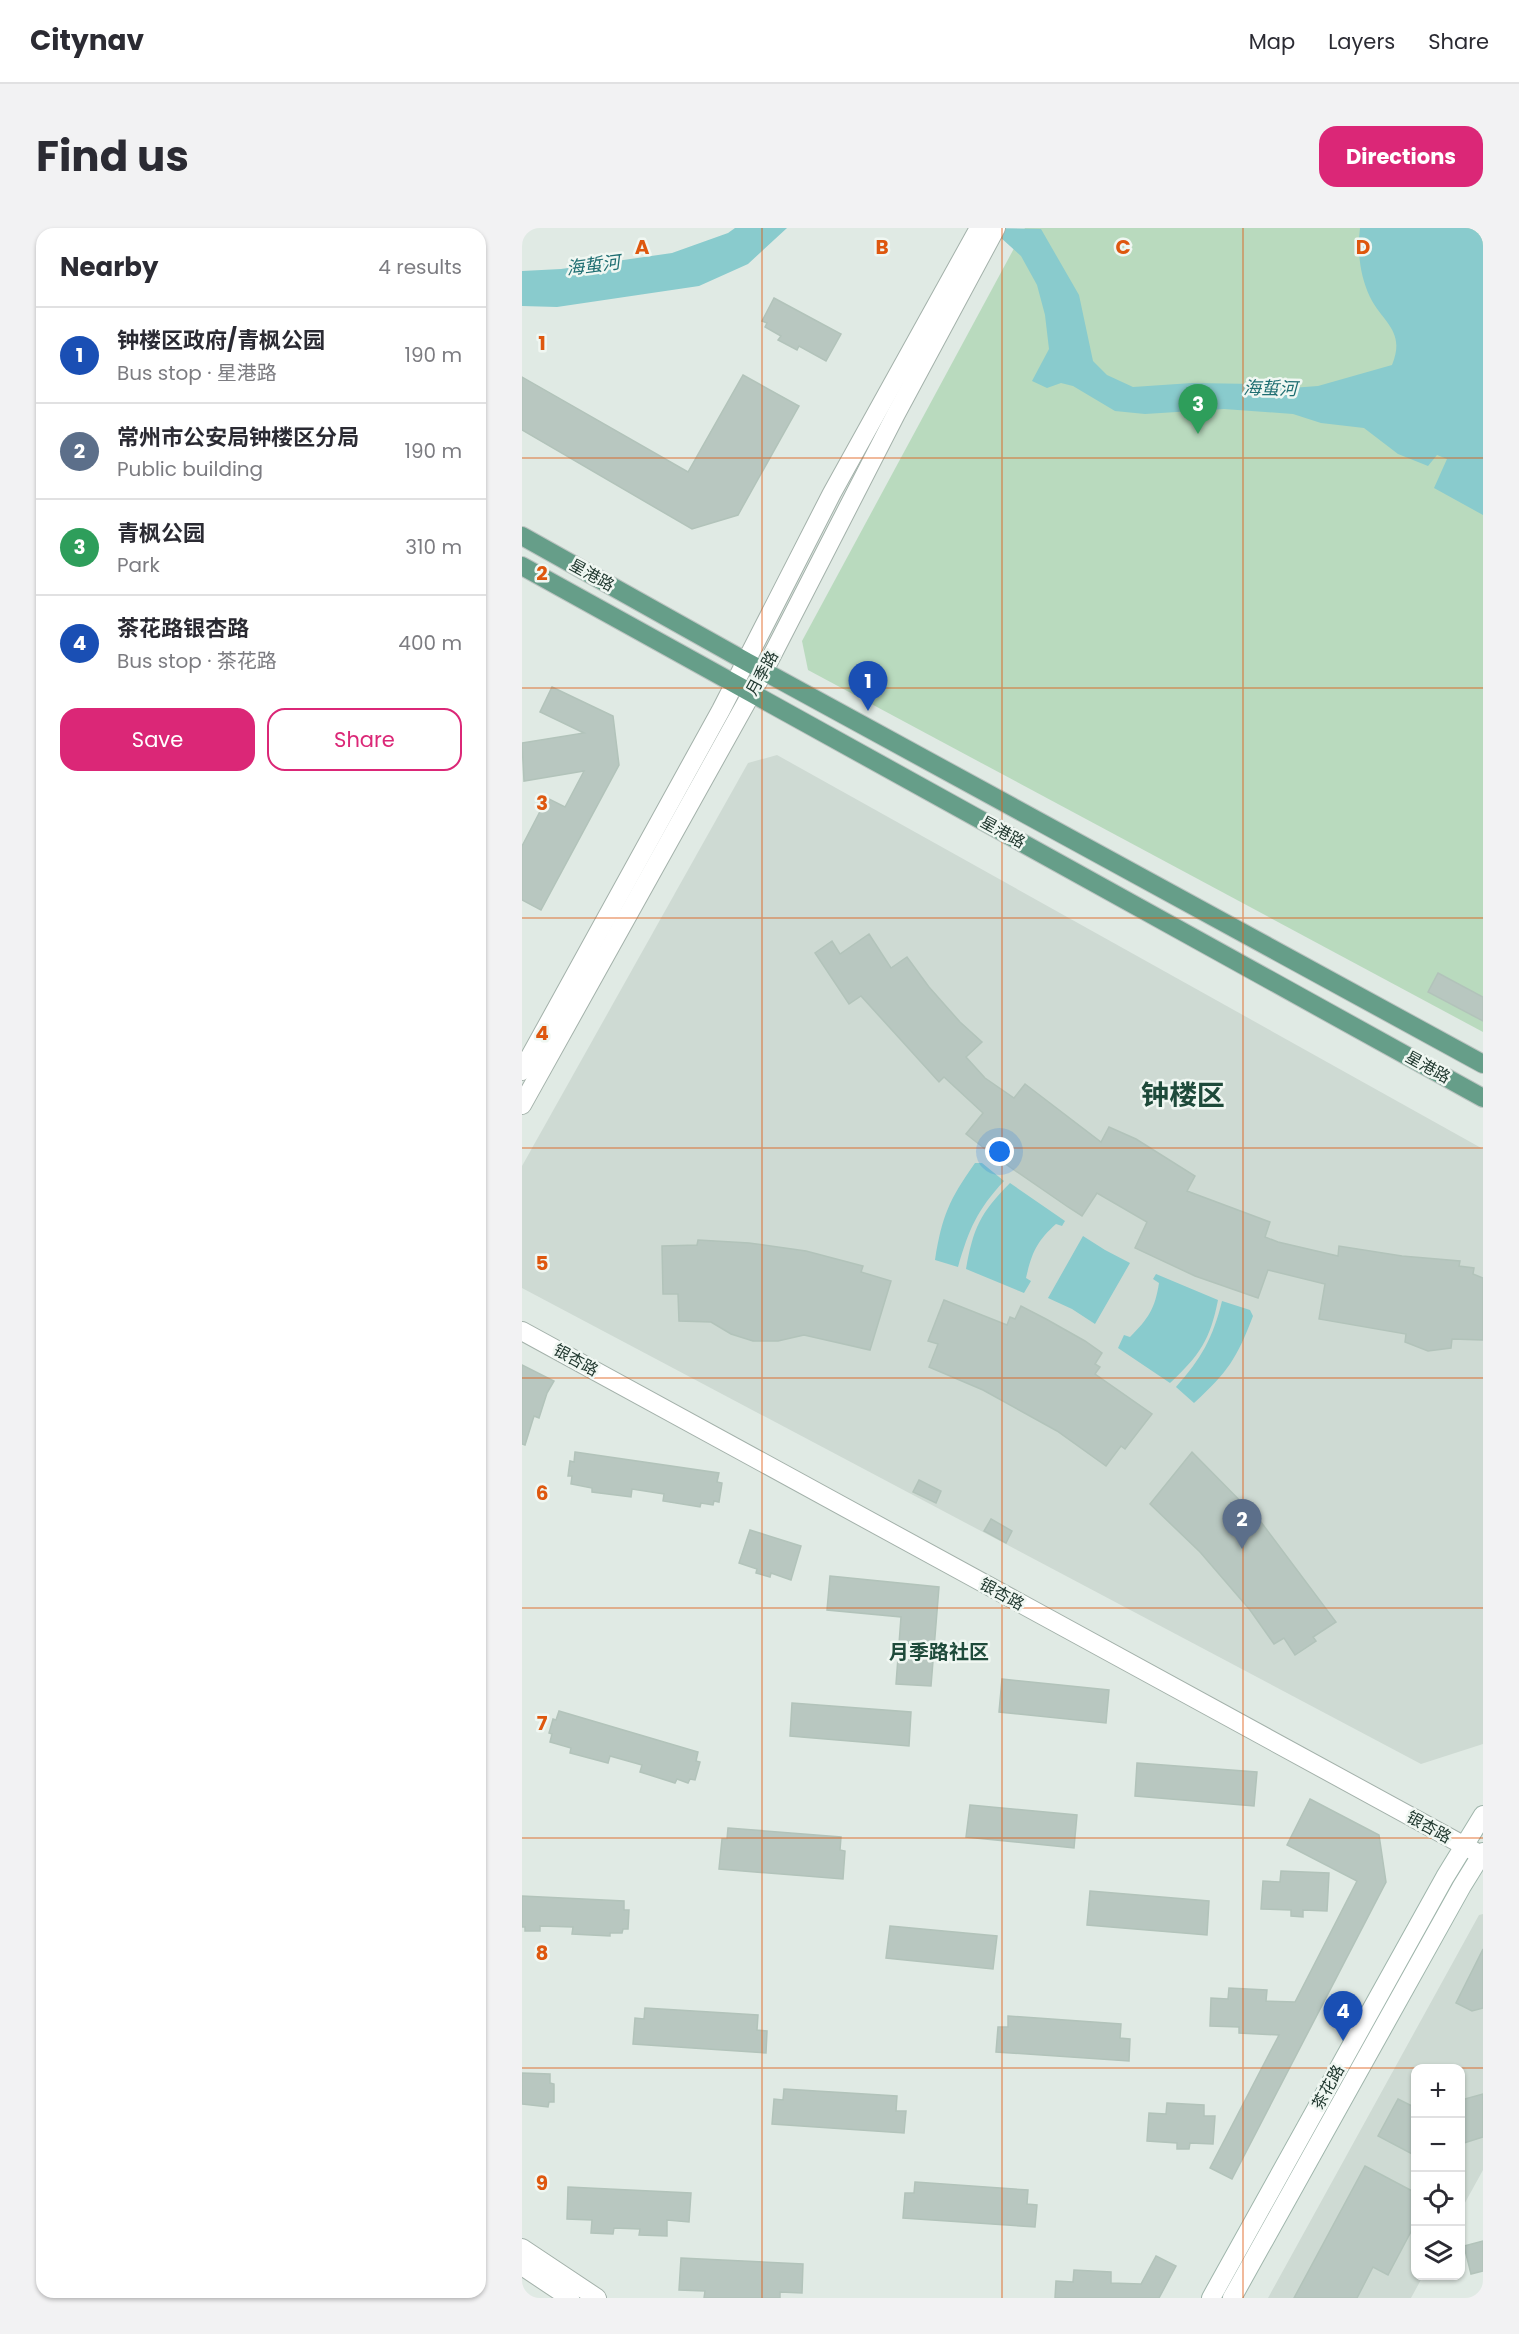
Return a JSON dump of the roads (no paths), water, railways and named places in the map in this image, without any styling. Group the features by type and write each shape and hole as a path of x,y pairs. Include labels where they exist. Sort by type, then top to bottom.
{"main road":[{"name":"星港路","path":"522,536 747,662 1483,1064"},
{"name":"星港路","path":"522,566 1483,1098"}],"street":[{"name":"月季路","path":"522,1071 747,662 832,493 989,231"},
{"name":"月季路","path":"522,1105 764,671 989,231"},
{"name":"银杏路","path":"522,1331 1482,1854"},
{"name":"茶花路","path":"1211,2298 1483,1815"},
{"name":"茶花路","path":"1232,2298 1482,1854"},
{"path":"522,2248 597,2298"},
{"path":"522,2266 570,2298"}],"water":[{"name":"海蜇河","path":"735,228 787,228 748,264 699,286 557,307 522,306 522,271 561,269 672,253 728,233"},
{"name":"海蜇河","path":"990,228 1041,229 1079,295 1093,361 1107,375 1133,387 1192,383 1256,384 1291,388 1318,386 1392,365 1396,353 1395,335 1375,306 1364,281 1359,254 1360,228 1483,228 1483,515 1434,488 1447,459 1437,455 1428,466 1398,454 1364,428 1321,423 1293,414 1224,409 1145,414 1115,411 1073,386 1061,383 1047,388 1032,381 1049,349 1045,315 1037,285 1021,256"},
{"path":"975,1163 982,1163 1004,1181 987,1201 975,1221 958,1267 935,1260 948,1209"},
{"path":"1010,1183 1065,1221 1062,1226 1056,1224 1036,1248 1026,1278 1031,1281 1024,1293 966,1269 979,1222 991,1203"},
{"path":"1083,1236 1130,1263 1095,1324 1072,1309 1048,1298"},
{"path":"1156,1274 1218,1300 1211,1326 1202,1346 1189,1364 1170,1383 1118,1348 1124,1335 1130,1337 1150,1313 1159,1283 1153,1279"},
{"path":"1222,1301 1250,1310 1253,1316 1230,1364 1194,1403 1176,1387 1205,1347 1215,1326"}],"place":[{"name":"青枫公园","path":"1198,434"},
{"name":"钟楼区政府/青枫公园","path":"868,711"},
{"name":"常州市公安局钟楼区分局","path":"1242,1549"},
{"name":"茶花路银杏路","path":"1343,2041"}],"district":[{"name":"钟楼区","path":"1183,1095"},
{"name":"月季路社区","path":"939,1652"}]}
